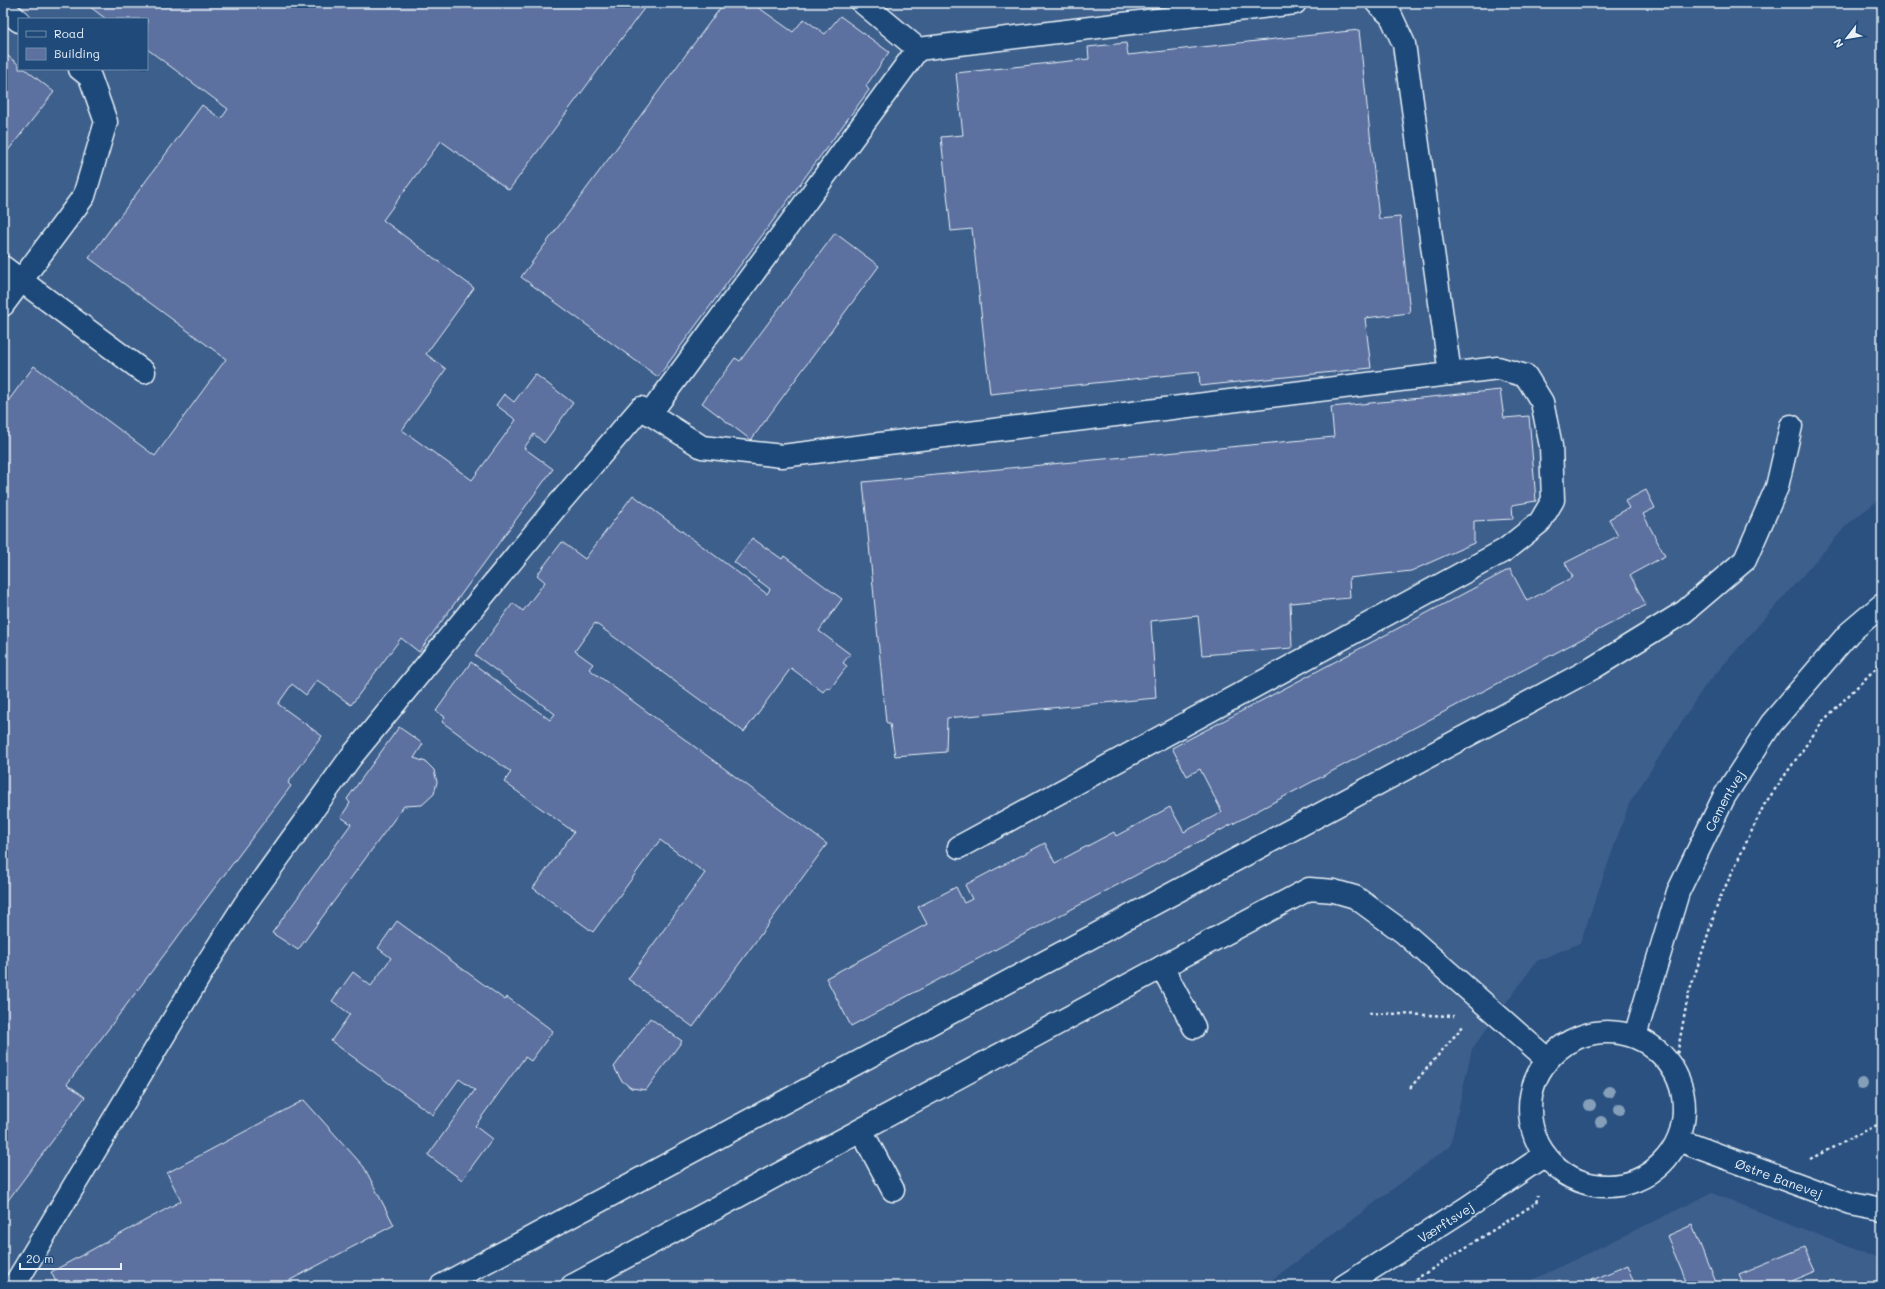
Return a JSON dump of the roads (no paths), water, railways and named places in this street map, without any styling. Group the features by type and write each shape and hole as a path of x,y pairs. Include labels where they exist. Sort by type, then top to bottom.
{"street":[{"path":"863,3 918,49"},
{"path":"650,414 918,49 1294,3"},
{"path":"1377,3 1391,16 1404,44 1450,374"},
{"path":"3,8 18,20"},
{"path":"3,305 84,196 106,122 90,77 81,70"},
{"path":"3,267 144,372"},
{"path":"14,1286 237,916 351,757 556,507 641,408 702,447 782,456 1498,368 1526,376 1542,402 1551,446 1554,500 1540,522 1505,550 959,847"},
{"path":"440,1286 1586,672 1684,612 1745,560 1777,487 1791,426"},
{"name":"Cementvej","path":"1635,1036 1678,892 1724,797 1771,724 1849,633 1882,605"},
{"path":"572,1286 1309,889 1334,891 1355,897 1403,932 1478,1011 1547,1059"},
{"path":"1162,967 1194,1027"},
{"path":"1611,1031 1635,1036 1657,1050 1674,1071 1683,1093 1684,1117 1678,1140 1663,1162 1641,1178 1616,1186 1589,1184 1564,1173 1545,1155 1533,1132 1530,1107 1534,1082 1547,1059 1565,1043 1587,1034 1611,1031"},
{"path":"861,1130 893,1190"},
{"name":"Østre Banevej","path":"1678,1140 1851,1204 1882,1210"},
{"name":"Værftsvej","path":"1344,1286 1465,1209 1545,1155"}]}
